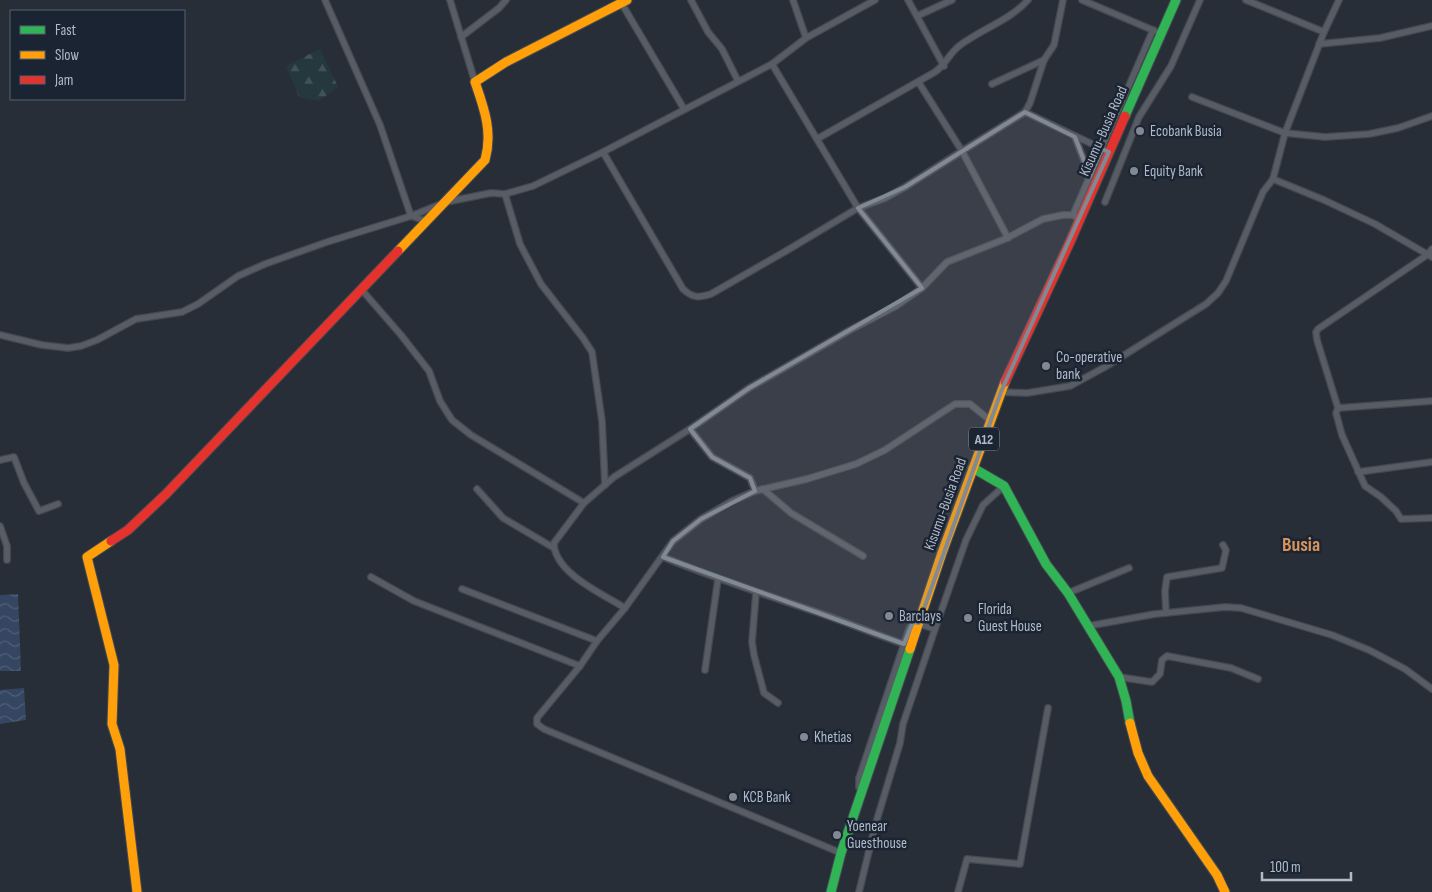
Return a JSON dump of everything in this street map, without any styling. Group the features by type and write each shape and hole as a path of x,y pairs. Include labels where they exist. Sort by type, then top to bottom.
{"main road":[{"name":"Kisumu-Busia Road","path":"831,892 841,853 882,728 942,553 1001,392 1066,251 1105,151 1157,32 1176,0"},
{"path":"137,892 120,749 112,724 114,665 87,557 128,530 166,494 360,289 486,160 490,137 487,119 475,82 506,62 624,2"},
{"path":"973,468 1004,486 1046,564 1068,593 1119,677 1126,701 1131,730 1148,776 1217,874 1225,892"}],"street":[{"path":"325,0 380,125 410,216"},
{"path":"450,0 475,82"},
{"path":"461,37 499,8 506,0"},
{"path":"691,0 708,32 722,49 738,81"},
{"path":"793,0 806,38"},
{"path":"0,335 42,345 68,348 81,346 105,336 136,319 182,312 198,304 238,276 265,264 327,242 410,216 446,202 491,194 505,194 532,186 603,152 772,64 806,38 875,0"},
{"path":"908,0 944,66"},
{"path":"917,16 952,0"},
{"path":"817,139 919,83 944,66 959,46 1003,20 1028,0"},
{"path":"603,152 683,289 691,297 711,294 786,252 858,208 905,188 1025,112 1030,103 1044,60 1054,45 1062,0"},
{"path":"1082,0 1157,32"},
{"path":"1105,202 1139,117 1171,66 1200,0"},
{"path":"1246,0 1324,32"},
{"path":"1001,392 1027,394 1070,386 1105,368 1206,304 1218,293 1226,281 1264,192 1273,178 1285,133 1319,44 1339,0"},
{"path":"624,2 684,109"},
{"path":"1319,44 1380,38 1432,26"},
{"path":"992,84 1044,60"},
{"path":"772,64 858,208 922,288"},
{"path":"919,83 962,152 1008,238"},
{"path":"1192,97 1285,133 1325,136 1369,134 1398,128 1432,116"},
{"path":"554,548 554,543 584,503 614,477 690,429 749,388 896,306 922,288 947,262 1008,238 1043,219 1063,215 1076,217 1090,176 1105,151 1025,112"},
{"path":"1075,136 1090,176"},
{"path":"1273,178 1375,224 1429,256"},
{"path":"505,194 520,244 541,284 592,352 602,421 605,485"},
{"path":"410,216 426,221"},
{"path":"1432,249 1429,256 1316,332 1338,408 1336,413 1342,435 1365,486 1381,496 1401,519 1432,518"},
{"path":"360,289 401,335 429,371 440,401 452,420 471,434 584,503"},
{"path":"1338,408 1432,401"},
{"path":"841,853 576,744 544,729 537,724 537,718 625,608 673,541 701,519 732,501 755,491 807,479 856,464 892,446 955,404 970,404 991,421"},
{"path":"690,429 712,456 750,478 755,491"},
{"path":"0,460 14,457 24,483 39,511 58,504"},
{"path":"1358,472 1432,462"},
{"path":"859,892 875,826 900,744 903,724 966,540 983,504 1004,486"},
{"path":"477,489 503,518 554,548 573,576 625,608"},
{"path":"763,489 791,512 863,556"},
{"path":"0,526 7,546 7,560"},
{"path":"1166,613 1165,591 1167,577 1222,568 1226,550 1223,545"},
{"path":"662,557 718,579 904,644"},
{"path":"1068,593 1129,568"},
{"path":"371,577 414,600 580,666"},
{"path":"705,670 718,579"},
{"path":"462,589 597,641"},
{"path":"756,592 752,642 754,655 764,693 778,703"},
{"path":"1088,626 1166,613 1225,607 1241,608 1332,635 1370,650 1405,669 1432,689"},
{"path":"862,789 858,787 859,778 913,622 935,629"},
{"path":"1119,677 1152,682 1160,674 1162,660 1167,656 1231,668 1258,679"},
{"path":"958,892 968,859 1020,864 1048,708"}],"highlighted area":[{"path":"1025,112 1075,137 1090,176 1102,149 1109,152 1001,392 919,623 913,622 904,644 663,557 673,541 701,519 755,491 750,478 712,457 690,429 749,388 922,288 858,208 905,187"}],"green space":[{"path":"320,49 338,87 319,101 299,97 286,66"}],"water":[{"path":"18,594 21,671 0,671 0,595"},
{"path":"24,688 26,720 0,724 0,690"}],"traffic: fast":[{"path":"1125,116 1176,0"},
{"path":"973,468 1004,486 1046,564 1068,593 1119,677 1130,723"},
{"path":"831,892 841,853 910,649"}],"traffic: slow":[{"path":"398,251 485,160 488,130 475,82 506,62 627,0"},
{"path":"910,649 942,553 1005,382"},
{"path":"111,541 87,557 114,665 112,724 120,749 137,892"},
{"path":"1130,723 1138,753 1148,776 1217,875 1225,892"}],"traffic: jam":[{"path":"1005,382 1070,242 1125,116"},
{"path":"111,541 128,530 166,494 398,251"}],"place":[{"name":"Ecobank Busia","path":"1140,131"},
{"name":"Equity Bank","path":"1134,171"},
{"name":"Co-operative bank","path":"1046,366"},
{"name":"Barclays","path":"889,616"},
{"name":"Florida Guest House","path":"968,618"},
{"name":"Khetias","path":"804,737"},
{"name":"KCB Bank","path":"733,797"},
{"name":"Yoenear Guesthouse","path":"837,835"}],"district":[{"name":"Busia","path":"1301,544"}]}
